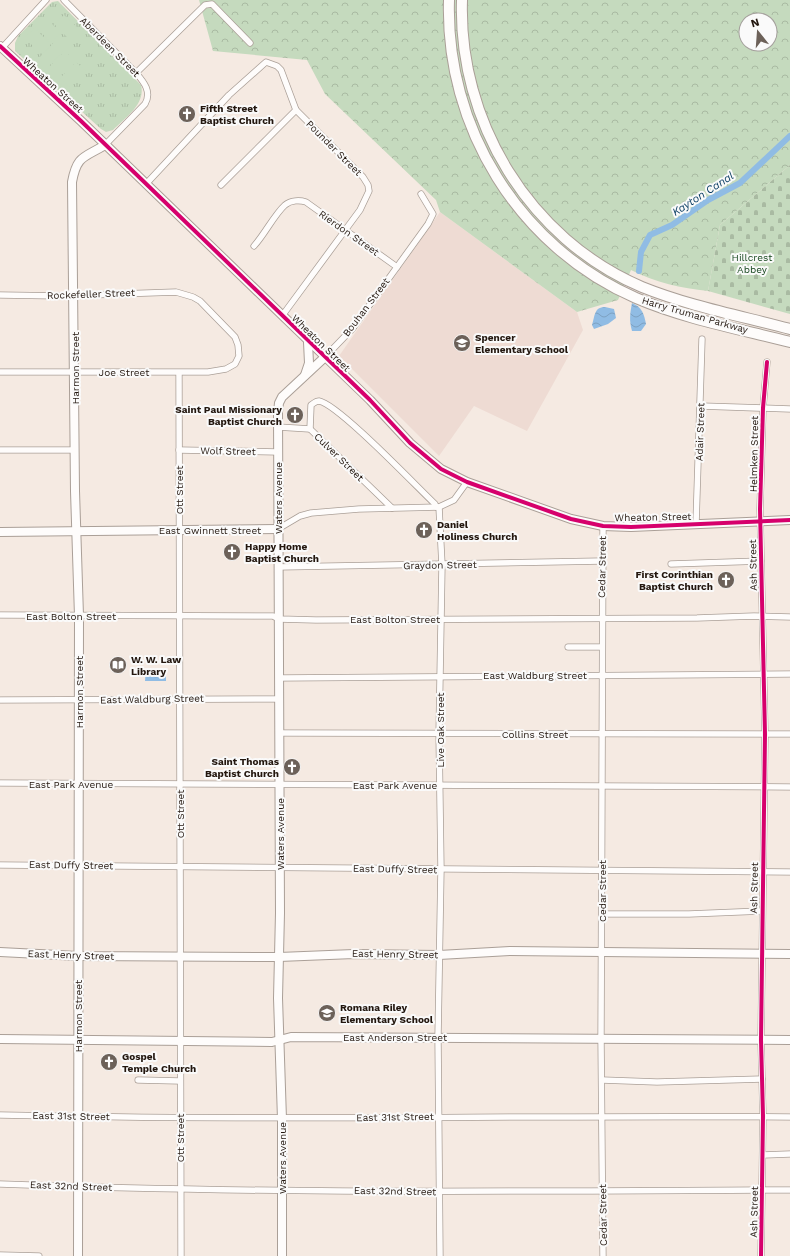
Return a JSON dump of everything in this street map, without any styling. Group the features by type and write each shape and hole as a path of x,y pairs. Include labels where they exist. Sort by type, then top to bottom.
{"highway":[{"name":"Harry Truman Parkway","path":"449,0 449,35 461,102 478,143 499,183 512,201 538,230 577,264 616,288 659,307 790,342"},
{"name":"Harry Truman Parkway","path":"462,0 462,34 474,98 490,138 510,176 537,210 585,254 622,277 660,293 790,329"}],"main road":[{"name":"Wheaton Street","path":"1,47 106,145 325,357 426,458 441,469 467,482 551,513 602,526 631,527 790,520"},
{"name":"Harmon Street","path":"78,1256 79,616 76,532 72,182 75,166 83,157 106,145"},
{"path":"305,376 309,363 308,342"},
{"name":"Bouhan Street","path":"278,412 279,403 282,397 325,357"},
{"name":"Waters Avenue","path":"278,412 280,733 279,1040 282,1119 282,1256"},
{"name":"East Gwinnett Street","path":"0,532 278,529"},
{"name":"East Henry Street","path":"0,952 78,956 279,957 354,954 439,955 510,952 790,954"},
{"name":"East Anderson Street","path":"0,1039 272,1042 291,1037 790,1040"}],"street":[{"path":"1,47 46,0"},
{"name":"Aberdeen Street","path":"64,0 144,81 148,98 145,104 106,145"},
{"path":"136,73 205,5 212,4 250,43"},
{"name":"Pounder Street","path":"146,184 229,95 266,62 277,66 281,70 296,110 363,177 368,185 369,191 345,230 282,316"},
{"path":"221,185 296,110"},
{"name":"Bouhan Street","path":"325,357 353,328 433,214 421,194"},
{"name":"Rierdon Street","path":"254,246 264,236 285,205 300,200 306,202 397,267"},
{"name":"Rockefeller Street","path":"0,295 74,295 176,292 200,301 235,337 239,354"},
{"name":"Adair Street","path":"696,524 702,339"},
{"name":"Joe Street","path":"0,372 208,372 226,369 235,364 239,354"},
{"name":"Helmken Street","path":"761,521 763,408 767,362"},
{"name":"Ott Street","path":"179,373 181,1256"},
{"path":"310,429 311,405 320,401 333,408 376,447 437,507"},
{"path":"701,406 790,409"},
{"name":"Culver Street","path":"278,427 310,429 392,508"},
{"path":"0,450 75,450"},
{"name":"Wolf Street","path":"179,450 278,452"},
{"path":"278,529 300,516 311,513 437,507 454,500 467,482"},
{"name":"Live Oak Street","path":"437,507 442,565 439,734 441,869 438,1037 440,1256"},
{"name":"Ash Street","path":"761,521 765,734 763,787 761,1040 763,1116 761,1256"},
{"name":"Cedar Street","path":"602,526 603,786 601,1038 603,1117 603,1256"},
{"name":"Graydon Street","path":"278,567 602,561"},
{"path":"671,564 761,561"},
{"name":"East Bolton Street","path":"0,615 273,616 279,619 790,617"},
{"path":"568,647 602,646"},
{"name":"East Waldburg Street","path":"279,678 790,674"},
{"name":"East Waldburg Street","path":"0,700 79,701 179,698 279,699"},
{"name":"Collins Street","path":"280,733 790,734"},
{"name":"East Park Avenue","path":"0,784 790,787"},
{"name":"East Duffy Street","path":"0,865 790,872"},
{"path":"602,914 689,914 762,911"},
{"path":"602,1080 657,1082 762,1079"},
{"path":"138,1080 180,1081"},
{"name":"East 31st Street","path":"0,1115 282,1119 439,1117 790,1117"},
{"path":"763,1155 790,1154"},
{"name":"East 32nd Street","path":"0,1184 181,1190 790,1190"},
{"path":"0,1255 39,1256"}],"shaded area":[{"name":"Spencer Elementary School","path":"440,212 577,312 583,330 527,431 474,406 439,456 339,356"}],"green space":[{"path":"199,0 790,0 790,165 720,225 708,291 669,284 640,275 631,270 618,300 577,312 440,212 436,200 325,94 307,60 213,51"},
{"path":"58,1 141,85 142,92 138,104 113,130 106,132 101,129 15,51 15,43 18,36 52,2"},
{"path":"64,15 80,30 70,40 54,24"},
{"path":"45,17 61,33 51,42 35,27"},
{"path":"34,28 51,44 41,54 25,38"},
{"path":"55,41 64,50 48,67 39,58"},
{"path":"65,51 75,61 59,77 49,67"},
{"path":"76,62 86,71 70,87 60,78"},
{"name":"Hillcrest Abbey","path":"790,165 790,314 708,291 720,225"}],"water":[{"path":"632,303 642,311 644,317 646,324 641,331 632,331 630,317"},
{"path":"601,307 614,309 616,318 608,324 594,329 592,325 597,310"},
{"path":"146,669 166,670 166,681 145,681"}],"waterway":[{"name":"Kayton Canal","path":"639,271 641,252 650,235 672,225 708,200 740,183 790,136"}],"cycle path":[{"path":"0,46 81,121 370,400 410,443 441,469 467,482 571,519 603,526 631,527 790,520"},
{"path":"761,1256 763,1116 761,1040 765,734 760,509 763,408 767,362"}],"place":[{"name":"Fifth Street Baptist Church","path":"187,114"},
{"name":"Spencer Elementary School","path":"462,343"},
{"name":"Saint Paul Missionary Baptist Church","path":"295,415"},
{"name":"Daniel Holiness Church","path":"424,530"},
{"name":"Happy Home Baptist Church","path":"232,552"},
{"name":"First Corinthian Baptist Church","path":"726,580"},
{"name":"W. W. Law Library","path":"118,665"},
{"name":"Saint Thomas Baptist Church","path":"292,767"},
{"name":"Romana Riley Elementary School","path":"327,1013"},
{"name":"Gospel Temple Church","path":"109,1062"}]}
